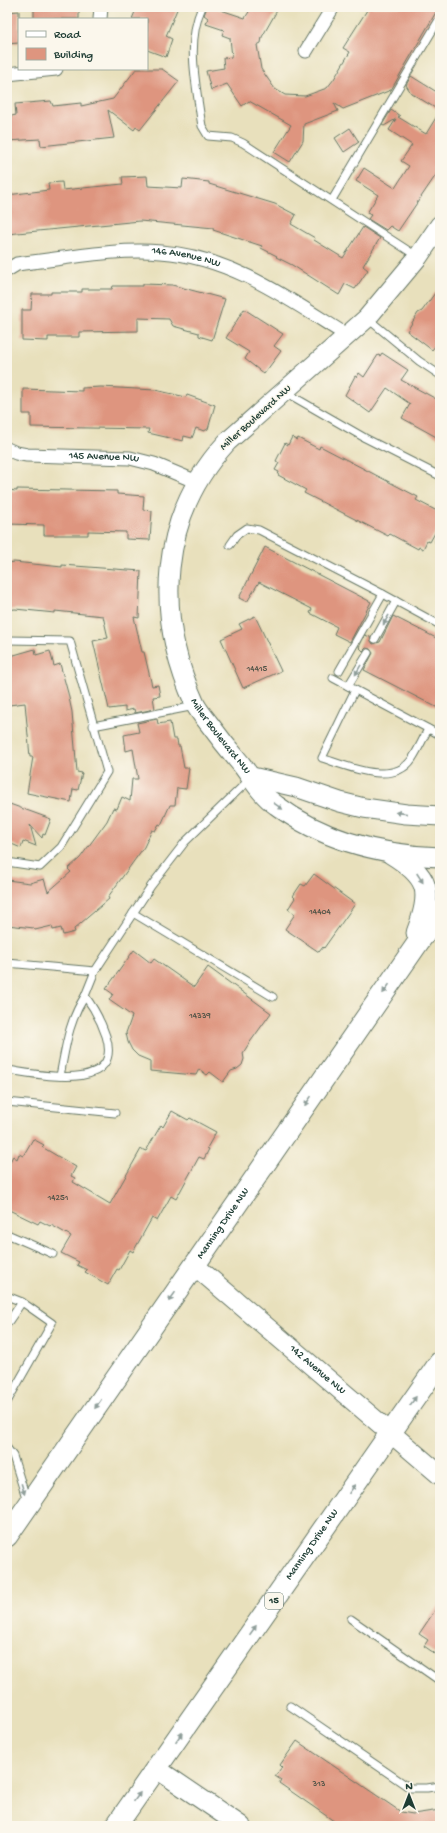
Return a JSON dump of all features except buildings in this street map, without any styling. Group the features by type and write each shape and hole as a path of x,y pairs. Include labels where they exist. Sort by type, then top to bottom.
{"main road":[{"path":"390,853 410,866 418,874 424,885 426,896 425,912 408,957"},
{"name":"Manning Drive NW","path":"8,1534 440,911"},
{"name":"Manning Drive NW","path":"116,1826 440,1362"}],"street":[{"path":"100,18 101,7"},
{"path":"306,51 333,7"},
{"path":"7,74 46,70"},
{"name":"Miller Boulevard NW","path":"440,225 418,257 367,318 227,442 211,461 197,482 175,536 168,585 168,603 175,644 195,705 264,794 275,805 310,826 349,843 390,853 440,858"},
{"name":"146 Avenue NW","path":"7,270 17,264 122,252 145,251 178,254 219,264 242,273 273,290 348,336"},
{"name":"145 Avenue NW","path":"7,449 16,453 27,455 113,456 130,458 154,464 197,482"},
{"name":"Miller Boulevard NW","path":"252,777 296,787 340,802 364,808 406,814 440,816"},
{"name":"142 Avenue NW","path":"194,1265 440,1475"},
{"path":"157,1768 241,1826"}],"lane":[{"path":"202,7 196,22 193,45 201,120 208,136 213,138 232,138 243,143 418,257"},
{"path":"332,200 440,18"},
{"path":"367,318 419,361 440,375"},
{"path":"285,392 365,438 440,476"},
{"path":"230,545 237,535 247,528 259,530 440,625"},
{"path":"339,671 383,594"},
{"path":"375,639 396,601"},
{"path":"7,640 70,641 107,772 61,846 40,867 7,862"},
{"path":"348,686 368,653"},
{"path":"333,678 440,735"},
{"path":"356,690 322,758 362,771 381,774 399,770 411,761 428,729"},
{"path":"93,726 195,705"},
{"path":"60,1076 69,1028 95,971 150,886 185,842 252,777"},
{"path":"133,913 273,997"},
{"path":"7,963 95,971"},
{"path":"7,1070 60,1076 90,1074 102,1069 107,1061 109,1046 95,1010 84,996"},
{"path":"7,1102 115,1113"},
{"path":"7,1234 53,1254"},
{"path":"7,1296 22,1302 52,1323 7,1402"},
{"path":"7,1324 22,1302"},
{"path":"7,1448 13,1456 28,1505"},
{"path":"350,1619 440,1681"},
{"path":"290,1706 410,1788 440,1786"}]}
